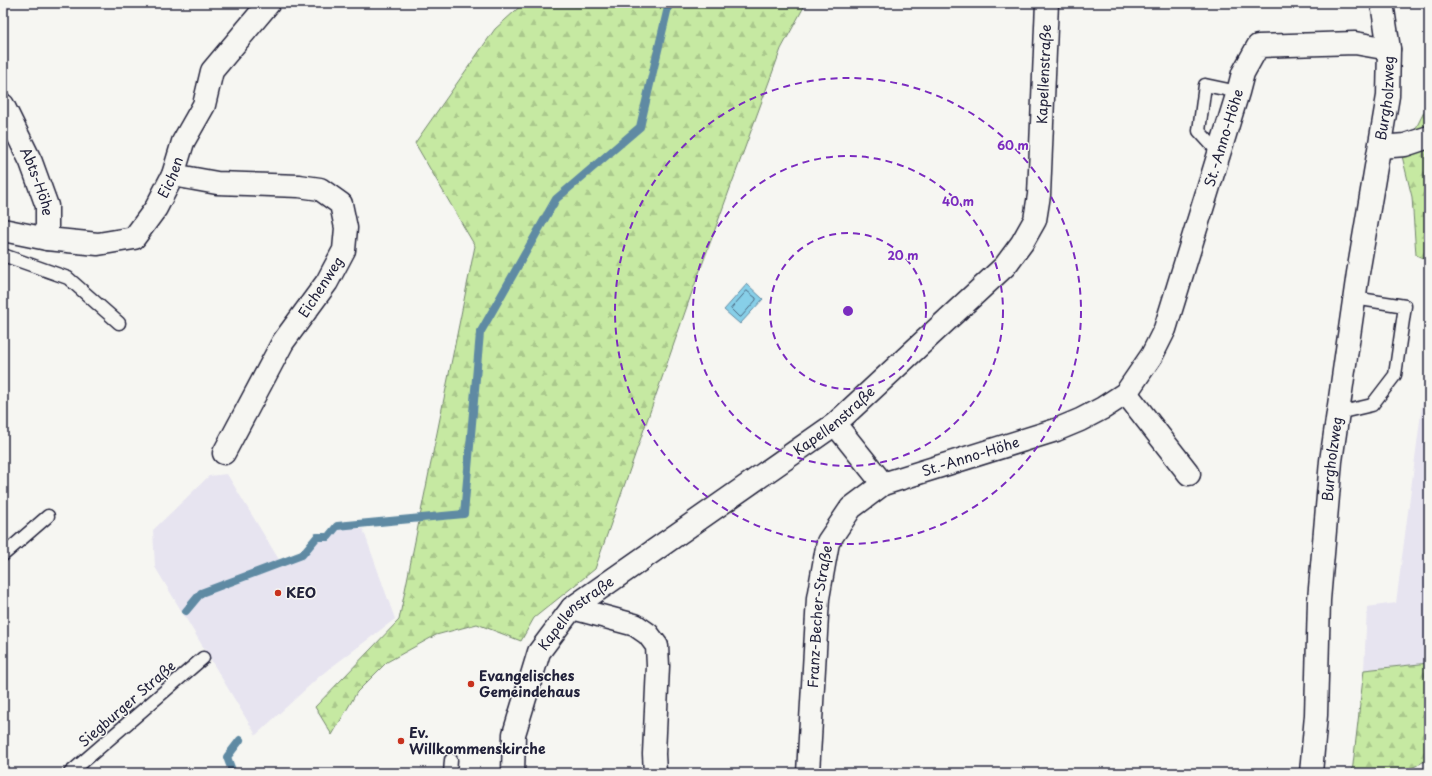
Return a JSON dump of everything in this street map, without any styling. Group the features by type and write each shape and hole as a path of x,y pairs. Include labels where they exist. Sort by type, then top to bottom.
{"street":[{"name":"Eichen","path":"3,230 47,239 98,244 134,238 156,208 172,175 183,142 204,105 212,71 269,3"},
{"name":"Kapellenstraße","path":"513,773 514,734 538,652 572,608 836,424 1005,266 1022,243 1035,220 1039,195 1047,3"},
{"path":"1382,3 1389,48"},
{"name":"St.-Anno-Höhe","path":"883,484 1056,430 1086,417 1126,393 1152,355 1165,329 1243,73 1258,46 1355,43 1389,48"},
{"name":"Burgholzweg","path":"1311,773 1316,715 1319,600 1331,461 1354,298 1388,96 1389,48"},
{"name":"Abts-Höhe","path":"3,105 31,162 47,206 47,239"},
{"name":"Burgholzweg","path":"1380,147 1405,145 1429,137"},
{"name":"Eichenweg","path":"172,175 217,183 299,186 320,189 341,204 346,228 344,250 327,282 284,342 224,453"},
{"path":"1126,393 1189,474"},
{"path":"836,424 883,484"},
{"name":"Franz-Becher-Straße","path":"808,773 818,598 828,542 851,508 883,484"},
{"path":"572,608 635,625 648,634 657,646 658,666 654,754 655,773"}],"lane":[{"path":"1218,153 1199,131 1205,85 1238,92"},
{"path":"3,255 68,278 119,323"},
{"path":"1338,413 1372,405 1395,375 1405,306 1354,298"},
{"path":"3,555 48,516"},
{"name":"Siegburger Straße","path":"70,773 203,658"},
{"path":"450,773 451,760"}],"shaded area":[{"path":"1429,352 1429,663 1364,670 1367,607 1396,603"},
{"name":"KEO","path":"227,474 281,563 295,561 309,552 317,539 330,541 337,526 363,529 395,619 321,675 256,735 155,567 153,530 209,476"}],"green space":[{"path":"524,3 806,3 781,49 691,295 595,569 534,618 521,641 477,624 436,635 387,662 357,692 332,735 315,707 399,620 475,246 415,143 495,29"},
{"path":"1429,102 1429,261 1416,255 1412,197 1402,156"},
{"path":"1429,663 1429,761 1423,762 1403,773 1352,773 1364,670"}],"water":[{"path":"747,284 763,299 740,324 724,310"}],"waterway":[{"path":"186,611 201,593 302,555 317,537 328,537 337,526 464,514 480,333 556,199 640,127 669,3"},
{"path":"233,773 227,757 240,740"}],"place":[{"name":"KEO","path":"278,593"},
{"name":"Evangelisches Gemeindehaus","path":"471,684"},
{"name":"Ev. Willkommenskirche","path":"401,741"}]}
